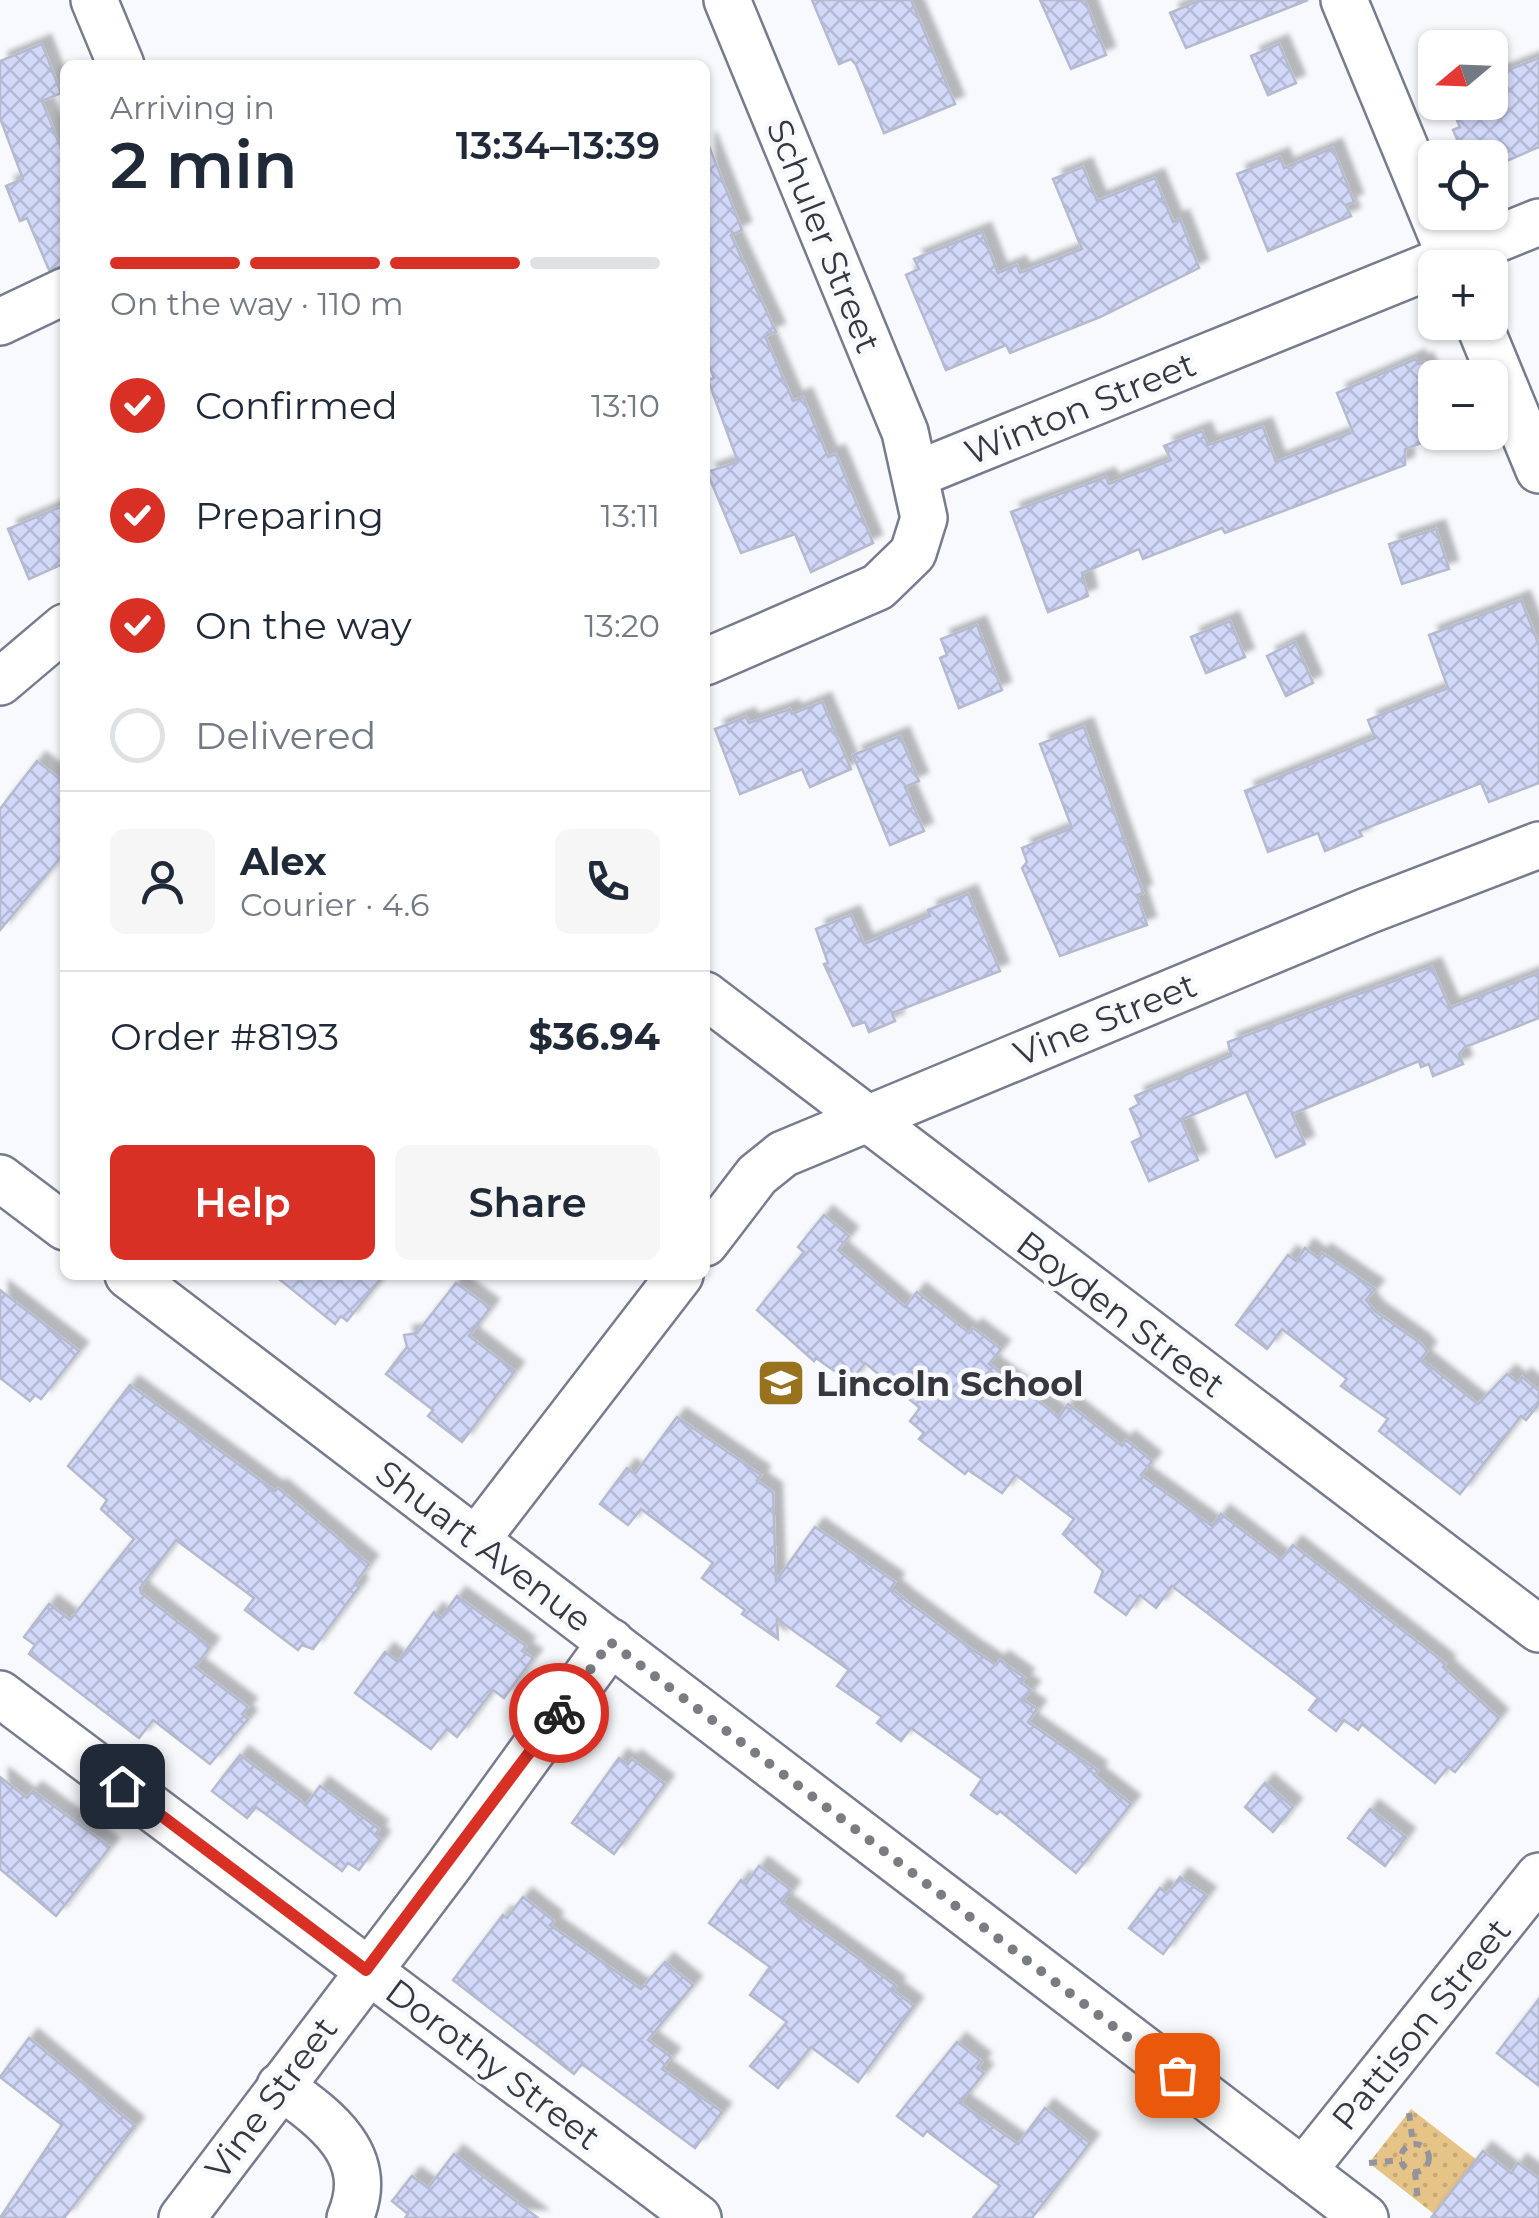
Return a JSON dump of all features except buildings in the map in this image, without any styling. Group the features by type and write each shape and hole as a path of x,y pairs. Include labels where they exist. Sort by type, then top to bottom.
{"street":[{"path":"94,0 119,60"},
{"name":"Schuler Street","path":"727,0 904,432 917,474"},
{"path":"1344,0 1448,250"},
{"name":"Winton Street","path":"1479,250 1539,222"},
{"name":"Winton Street","path":"917,474 1418,276"},
{"path":"0,322 60,293"},
{"path":"1485,340 1539,470"},
{"path":"710,660 878,588 913,554 924,518 917,474"},
{"path":"0,682 60,631"},
{"name":"Vine Street","path":"710,1236 757,1175 783,1154 1349,918 1539,846"},
{"name":"Boyden Street","path":"710,999 863,1119 1539,1629"},
{"path":"0,1178 60,1224"},
{"name":"Shuart Avenue","path":"135,1280 1365,2218"},
{"path":"476,1540 676,1280"},
{"name":"Vine Street","path":"182,2218 366,1970 448,1867 610,1642"},
{"name":"Dorothy Street","path":"0,1694 698,2218"},
{"name":"Pattison Street","path":"1303,2171 1539,1876"},
{"path":"280,2086 316,2112 354,2154 360,2179 350,2218"}],"path":[{"path":"1408,2113 1413,2144"},
{"path":"1413,2144 1402,2152 1402,2160 1407,2169 1416,2172"},
{"path":"1413,2144 1426,2148 1429,2156 1427,2165 1416,2172"},
{"path":"1369,2164 1402,2160"},
{"path":"1416,2172 1418,2201"}],"shaded area":[{"path":"1411,2109 1477,2160 1434,2214 1369,2163"}],"way so far":[{"path":"559,1713 610,1642 1177,2075"}],"place":[{"name":"Lincoln School","path":"781,1383"}],"route":[{"path":"122,1786 366,1970 448,1867 559,1713"}]}
